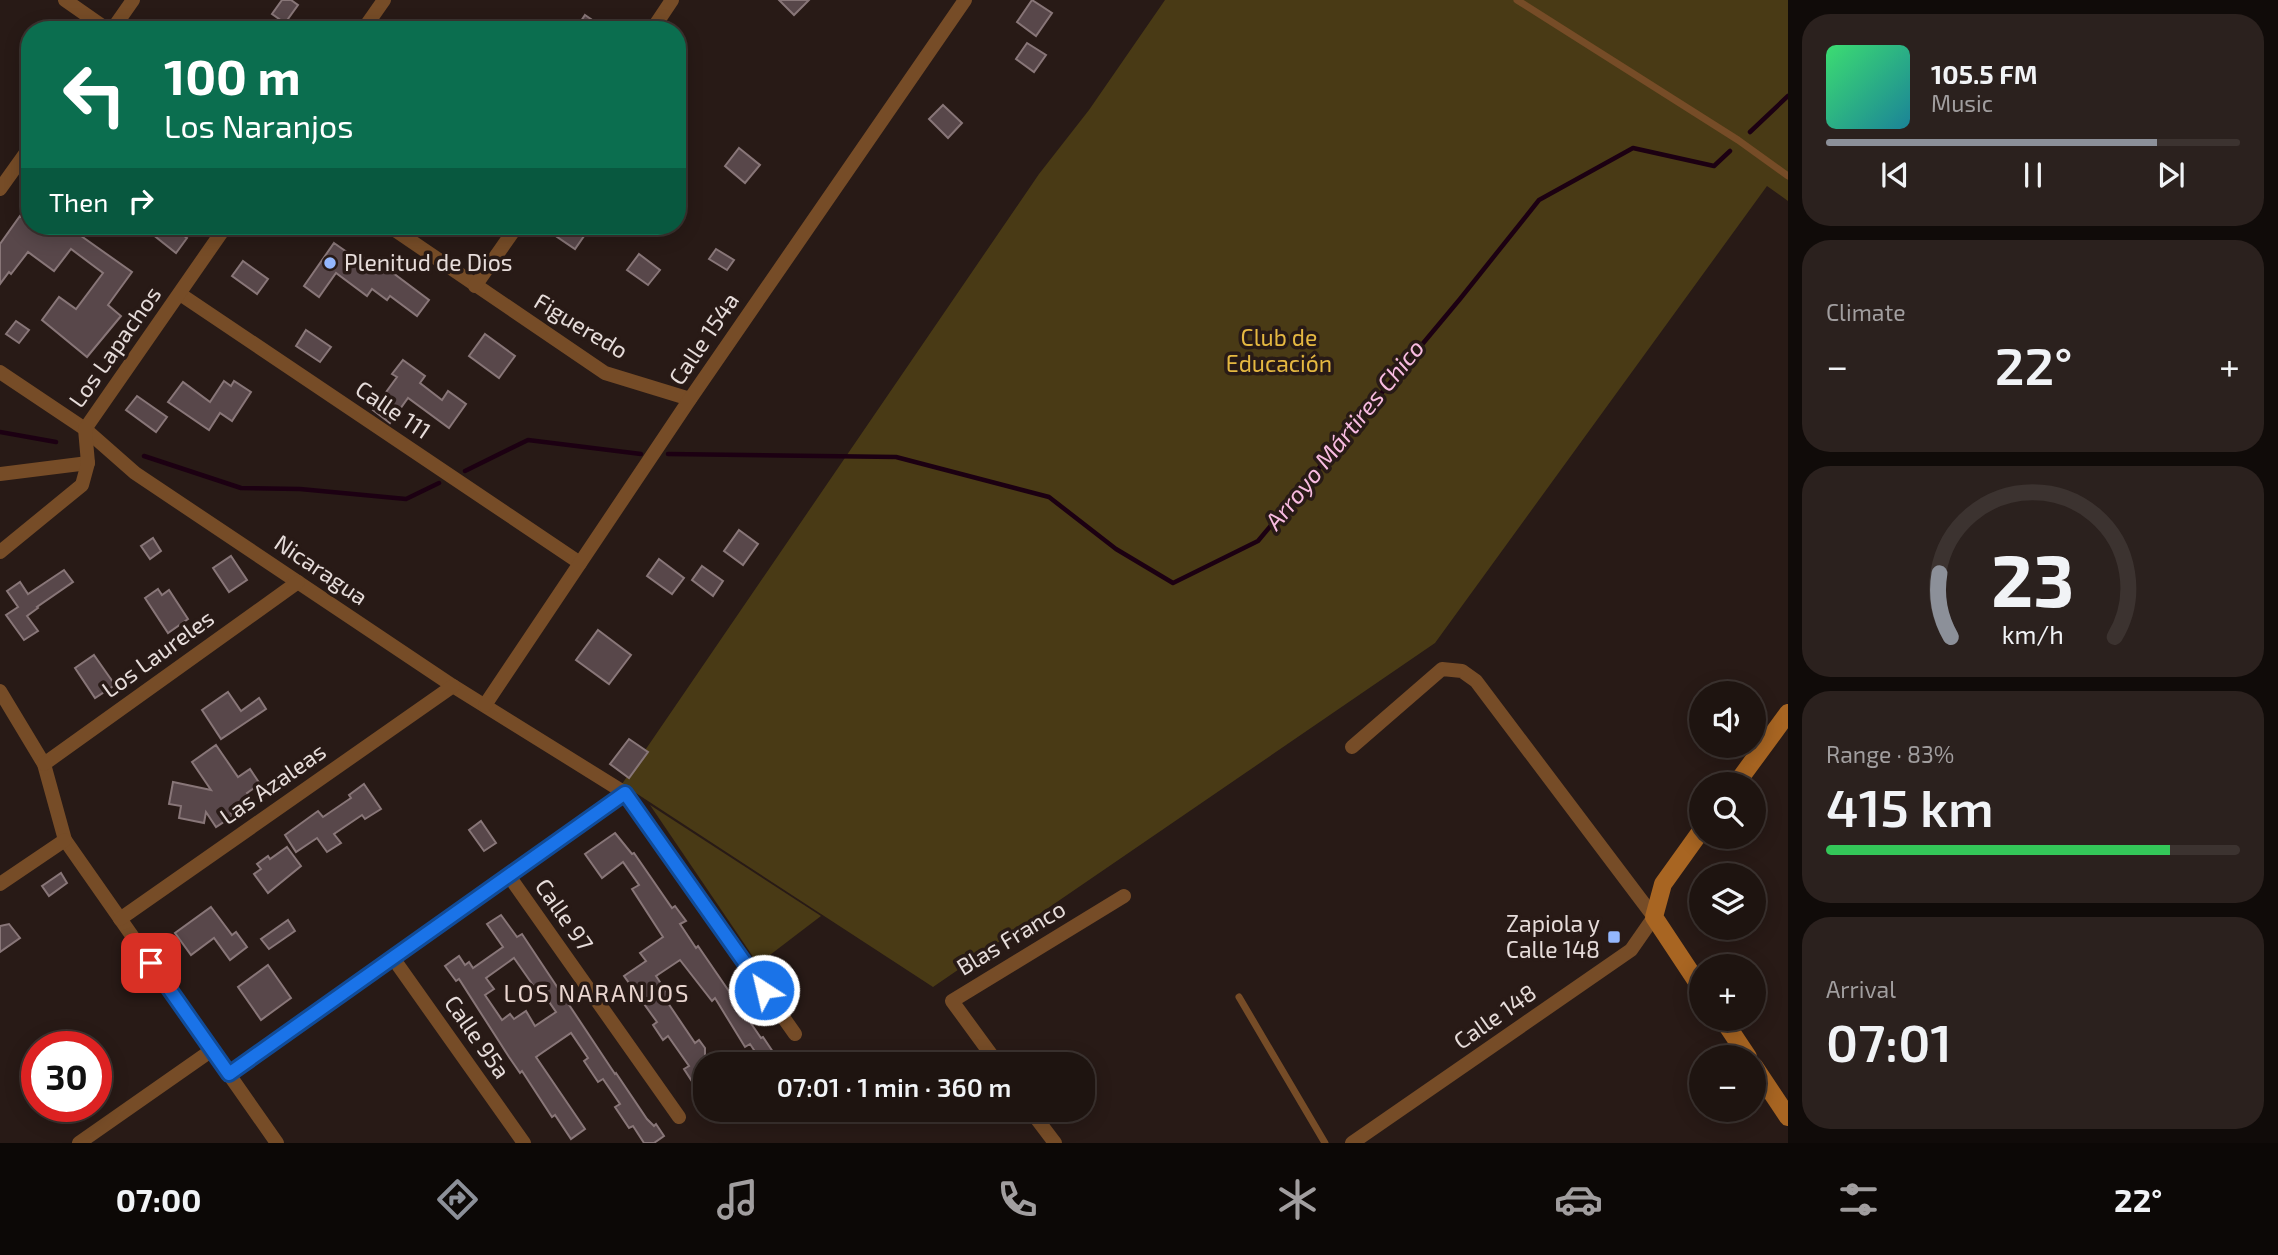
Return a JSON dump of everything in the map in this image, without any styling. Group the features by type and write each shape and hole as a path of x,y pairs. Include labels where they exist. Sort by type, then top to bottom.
{"street":[{"path":"65,0 96,21"},
{"path":"117,21 133,0"},
{"path":"369,21 384,0"},
{"path":"658,21 673,0"},
{"name":"Calle 154a","path":"485,705 965,0"},
{"path":"0,189 21,160"},
{"name":"Los Lapachos","path":"88,463 85,429 220,235"},
{"name":"Figueredo","path":"401,235 605,373 691,399"},
{"path":"475,286 511,235"},
{"name":"Calle 111","path":"180,295 580,563"},
{"name":"Nicaragua","path":"0,372 85,429 135,473 453,686 625,793"},
{"path":"0,474 88,463 82,485 0,552"},
{"name":"Los Laureles","path":"44,764 298,582"},
{"path":"1352,747 1442,669 1462,671 1476,681 1654,918 1689,970"},
{"name":"Las Azaleas","path":"120,919 453,686"},
{"path":"0,691 44,764 65,840 277,1143"},
{"path":"1745,772 1788,713"},
{"path":"229,1074 625,793 795,1034"},
{"path":"0,884 65,840"},
{"path":"1654,918 1662,884 1689,847"},
{"name":"Calle 97","path":"509,876 679,1117"},
{"name":"Blas Franco","path":"989,1052 952,1001 1124,896"},
{"name":"Calle 148","path":"1352,1143 1631,950 1654,918"},
{"name":"Calle 95a","path":"393,958 524,1143"},
{"path":"79,1143 212,1050"},
{"path":"1766,1084 1788,1117"},
{"path":"1039,1122 1055,1143"}],"lane":[{"path":"1517,0 1738,140 1788,176"},
{"path":"1239,996 1325,1143"}],"green space":[{"name":"Club de Educación","path":"1165,0 1788,0 1788,201 1767,186 1435,643 933,987 622,784 1039,174 1089,110"},
{"path":"650,805 821,916 758,964"}],"building":[{"path":"282,0 291,0 298,5 286,21 272,14"},
{"path":"779,0 809,0 794,15"},
{"path":"1032,0 1052,13 1036,36 1017,22"},
{"path":"585,15 594,21 581,21"},
{"path":"1027,43 1046,55 1034,72 1016,59"},
{"path":"943,105 962,123 948,138 929,119"},
{"path":"739,148 760,165 745,183 725,166"},
{"path":"20,216 21,235 80,235 132,272 108,305 121,316 87,357 42,320 59,297 76,309 103,273 71,249 54,271 28,252 0,284 0,244"},
{"path":"153,235 182,235 187,238 176,253"},
{"path":"554,235 585,235 575,249"},
{"path":"334,243 354,257 357,253 378,269 381,264 429,300 417,316 390,296 387,300 372,289 367,296 336,273 319,297 304,286"},
{"path":"716,249 734,260 727,270 709,259"},
{"path":"639,254 660,270 648,285 627,270"},
{"path":"243,261 268,279 257,294 232,276"},
{"path":"16,321 29,330 19,343 6,334"},
{"path":"306,330 331,347 320,362 296,346"},
{"path":"485,334 515,356 499,378 469,356"},
{"path":"403,360 425,376 420,383 442,400 448,391 466,404 449,428 408,398 390,423 373,410 397,377 392,374"},
{"path":"224,381 231,386 234,381 251,392 232,421 220,413 209,430 168,402 183,382 210,402"},
{"path":"137,396 167,417 156,432 126,410"},
{"path":"739,530 758,544 743,565 724,551"},
{"path":"153,538 161,551 150,559 141,546"},
{"path":"231,556 247,580 229,592 213,568"},
{"path":"659,559 684,578 672,594 647,576"},
{"path":"702,566 723,581 713,596 692,580"},
{"path":"64,570 73,582 27,616 38,631 24,640 6,615 18,607 7,591 20,582 28,594"},
{"path":"158,589 162,595 169,590 188,619 168,633 145,598"},
{"path":"598,630 631,655 609,684 576,660"},
{"path":"94,655 115,685 95,698 75,668"},
{"path":"228,692 241,711 259,698 266,709 221,739 202,710"},
{"path":"629,739 648,752 629,778 610,764"},
{"path":"216,745 238,777 250,769 260,784 247,793 251,799 216,827 206,812 204,823 179,818 181,806 169,804 173,782 211,790 192,762"},
{"path":"364,784 381,809 365,819 362,815 334,834 341,843 327,852 317,838 296,852 285,835 318,811 323,817 351,798 349,795"},
{"path":"481,821 496,843 484,851 469,830"},
{"path":"615,833 632,854 634,853 672,908 675,906 686,921 680,924 773,1052 755,1052 750,1044 745,1047 715,998 712,1001 680,960 656,976 672,1000 668,1003 695,1043 699,1040 705,1048 705,1052 693,1052 693,1083 684,1069 689,1066 668,1036 663,1040 653,1025 657,1022 624,976 646,961 640,953 663,937 632,889 639,885 623,862 602,878 585,854"},
{"path":"287,847 301,866 268,893 254,874 261,869 257,864"},
{"path":"61,873 67,883 49,896 42,886"},
{"path":"211,907 232,935 236,932 247,947 230,960 214,938 191,955 175,933"},
{"path":"501,915 517,937 522,934 615,1074 647,1119 654,1126 656,1124 664,1136 654,1143 644,1143 633,1126 629,1128 615,1107 620,1104 603,1079 598,1082 584,1061 588,1058 571,1033 536,1057 585,1129 571,1139 555,1115 552,1117 522,1071 520,1073 509,1057 459,979 456,981 445,966 459,956 465,965 469,962 473,968 503,947 487,924","holes":["514,958 535,988 538,986 556,1012 535,1026 526,1011 514,1019 510,1014 502,1020 485,995 494,989 486,978"]},
{"path":"288,920 295,931 269,949 261,939"},
{"path":"9,924 20,938 0,952 0,926"},
{"path":"268,965 291,998 261,1020 238,987"}],"waterway":[{"name":"Arroyo Mártires Chico","path":"1750,132 1788,96"},
{"name":"Arroyo Mártires Chico","path":"668,454 896,457 1049,497 1116,549 1173,583 1258,541 1539,200 1633,148 1714,166 1730,151"},
{"name":"Arroyo Mártires Chico","path":"0,432 56,442"},
{"name":"Arroyo Mártires Chico","path":"465,471 528,440 641,454"},
{"name":"Arroyo Mártires Chico","path":"144,456 241,488 300,489 406,499 439,483"}],"place":[{"name":"Plenitud de Dios","path":"330,263"},
{"name":"Zapiola y Calle 148","path":"1614,937"}],"district":[{"name":"LOS NARANJOS","path":"597,994"}],"route":[{"path":"151,963 229,1074 625,793 764,990"}]}
